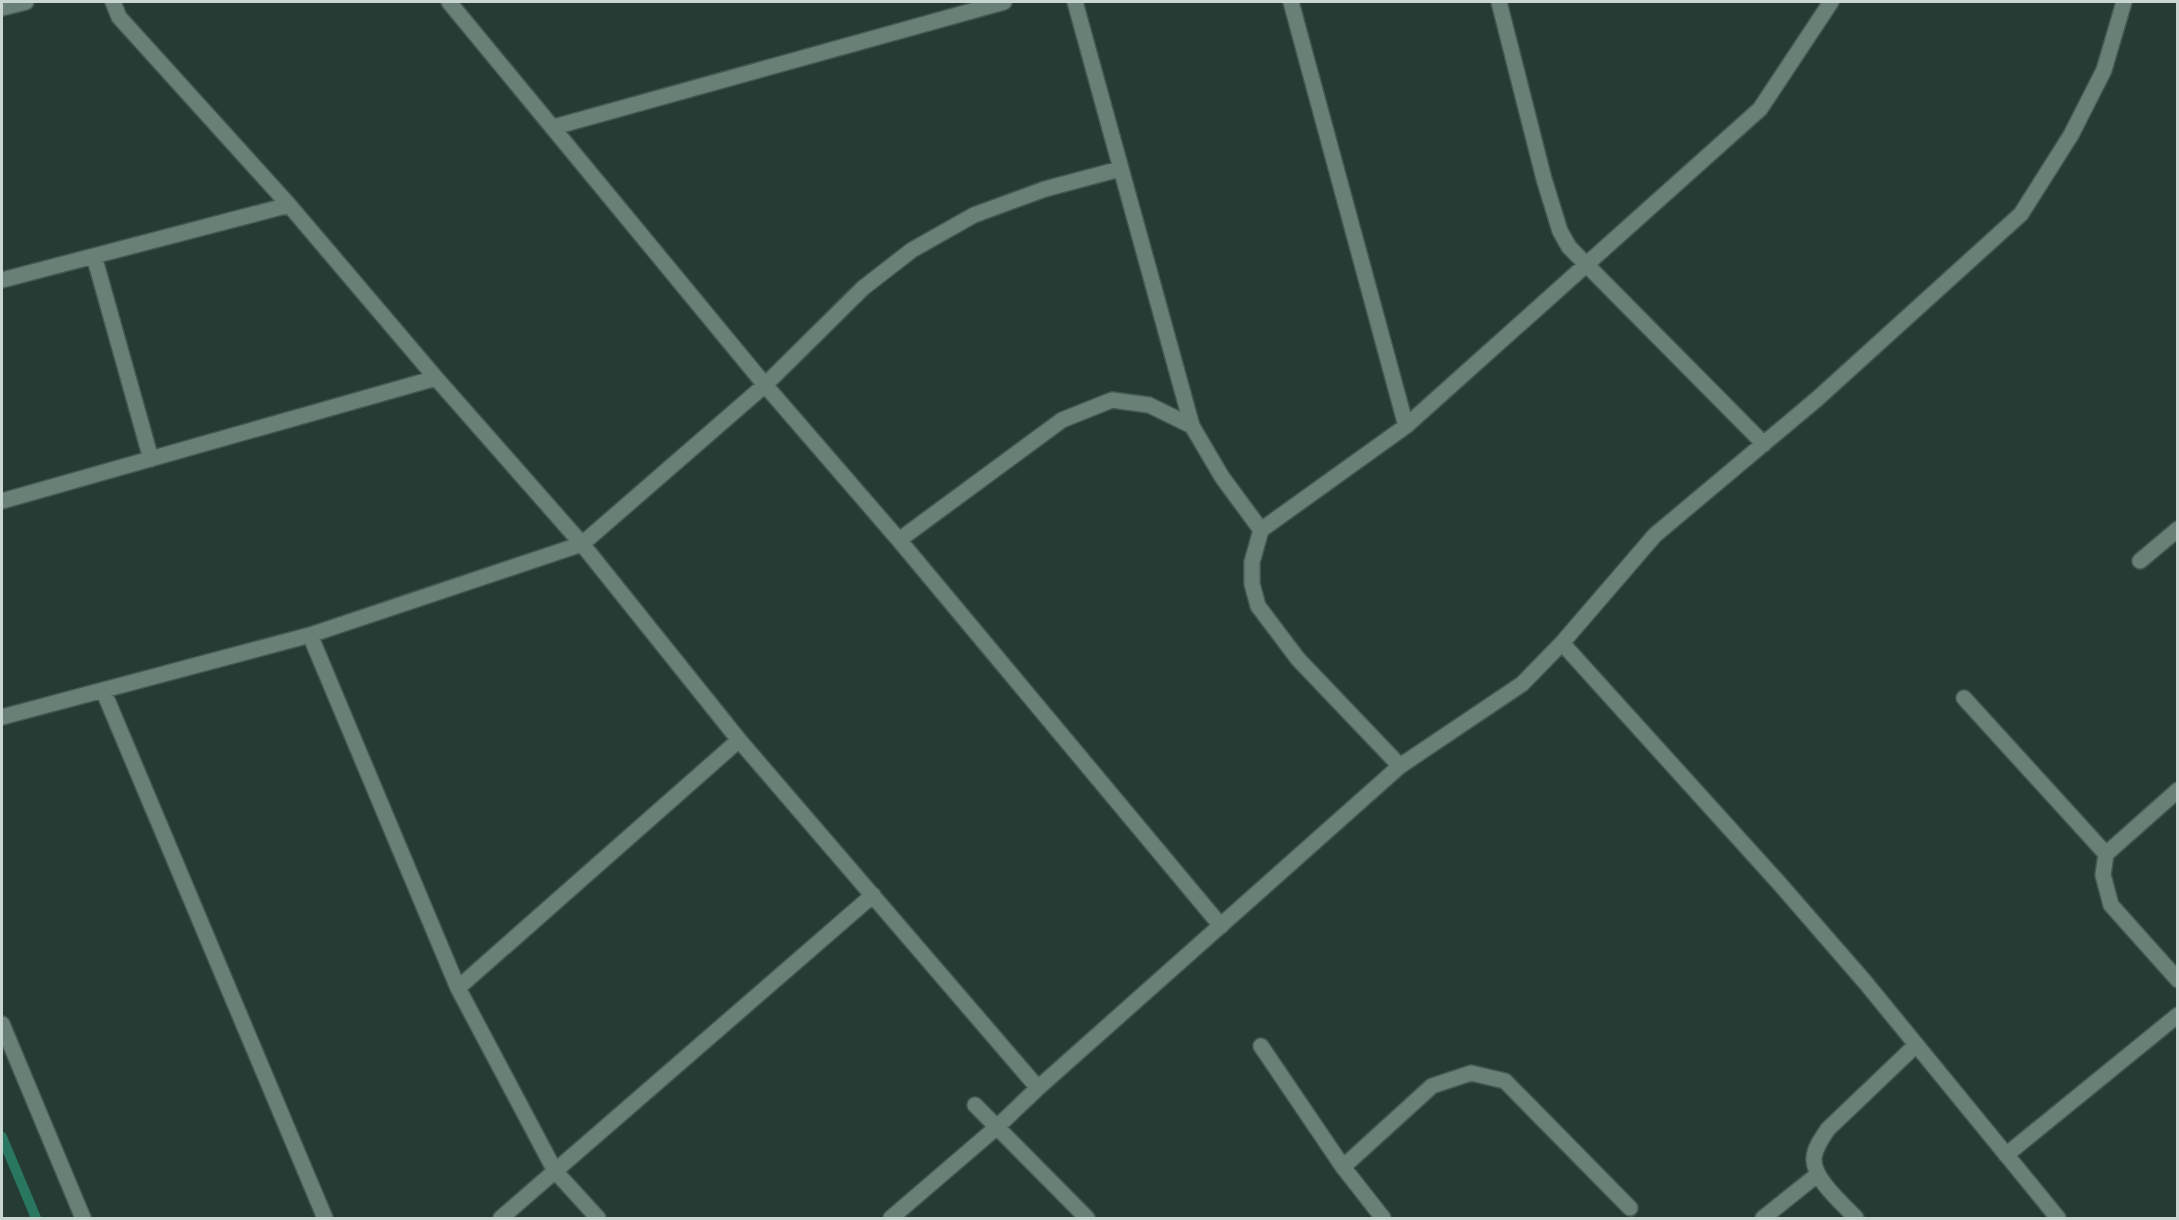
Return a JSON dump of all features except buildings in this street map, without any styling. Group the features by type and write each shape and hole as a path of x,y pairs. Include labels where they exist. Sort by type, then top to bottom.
{"street":[{"path":"2,8 26,2"},
{"path":"113,2 119,17 290,205 436,378 582,544 739,740 1038,1088"},
{"path":"449,2 765,385 899,540 1221,926"},
{"path":"554,128 1004,2"},
{"path":"1075,2 1192,426 1222,477 1261,530"},
{"path":"1291,2 1406,426"},
{"path":"1499,2 1553,209 1560,231 1569,247 1764,444"},
{"path":"1400,766 1298,659 1258,606 1252,584 1252,562 1261,530 1406,426 1760,109 1831,2"},
{"path":"891,1218 997,1128 1038,1088 1400,766 1522,684 1562,643 1656,535 1764,444 2021,214 2071,135 2104,70 2124,2"},
{"path":"2,717 310,635 582,544 765,385 863,288 912,250 974,215 1045,189 1120,169"},
{"path":"2,280 290,205"},
{"path":"94,256 151,459"},
{"path":"2,501 436,378"},
{"path":"899,540 1062,420 1112,400 1149,405 1192,426"},
{"path":"2140,561 2178,529"},
{"path":"310,635 458,988 555,1172 598,1218"},
{"path":"1562,643 1779,883 1865,982 2058,1218"},
{"path":"103,690 325,1218"},
{"path":"1964,698 2106,854"},
{"path":"458,988 739,740"},
{"path":"2178,790 2106,854 2103,875 2111,905 2178,980"},
{"path":"501,1218 873,895"},
{"path":"2006,1155 2178,1015"},
{"path":"2,1024 83,1218"},
{"path":"1856,1218 1817,1175 1814,1159 1818,1143 1828,1129 1916,1045"},
{"path":"1261,1046 1343,1167 1383,1218"},
{"path":"1343,1167 1432,1086 1471,1073 1505,1081 1629,1208"},
{"path":"975,1105 1087,1218"},
{"path":"1763,1218 1817,1175"}],"waterway":[{"path":"2,1137 36,1218"}]}
